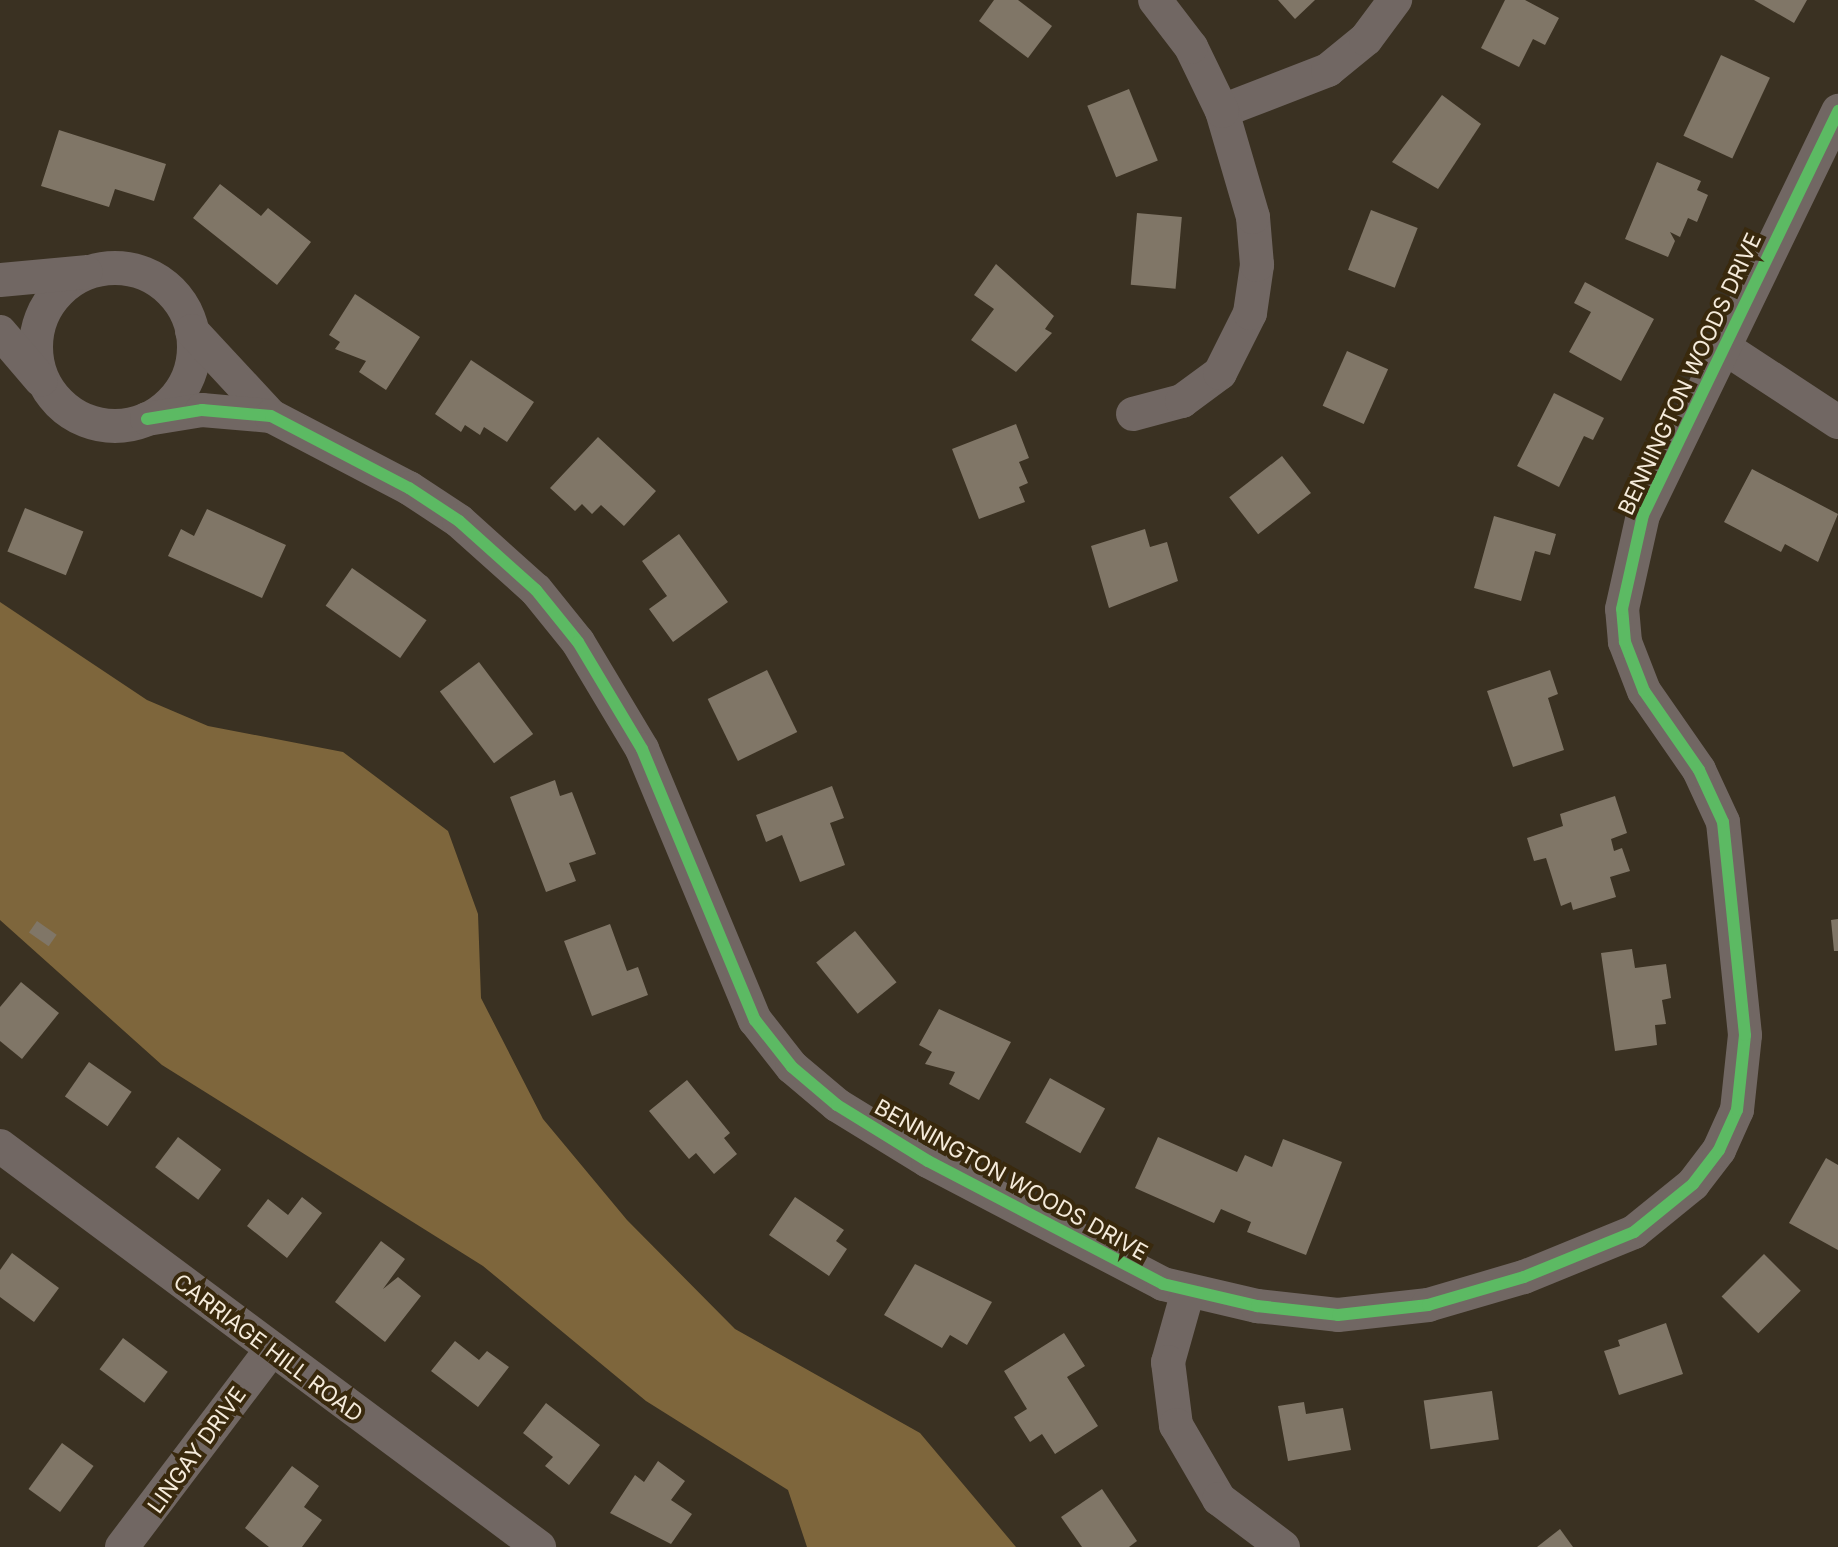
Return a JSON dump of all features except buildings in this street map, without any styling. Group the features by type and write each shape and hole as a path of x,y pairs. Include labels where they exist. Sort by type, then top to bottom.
{"street":[{"path":"1133,414 1163,409 1209,384 1230,359 1250,313 1257,242 1222,111 1191,47 1155,0"},
{"path":"1222,111 1328,70 1366,39 1395,0"},
{"name":"BENNINGTON WOODS DRIVE","path":"0,332 50,392 74,415 96,424 202,410 271,416 360,459 459,521 559,617 642,749 744,1000 792,1067 849,1113 928,1161 1130,1270 1188,1291 1338,1315 1473,1293 1634,1232 1677,1200 1719,1150 1737,1110 1745,1060 1728,851 1709,789 1632,665 1622,609 1643,515 1838,111"},
{"name":"BENNINGTON WOODS DRIVE","path":"0,280 117,268 150,276 177,298 192,331 271,416"},
{"path":"50,392 38,363 39,326 59,291 90,272"},
{"path":"147,419 171,402 186,381 192,331"},
{"path":"1725,348 1838,422"},
{"name":"CARRIAGE HILL ROAD","path":"0,1146 270,1351 539,1547"},
{"path":"1188,1291 1168,1362 1180,1436 1219,1499 1283,1547"},
{"name":"LINGAY DRIVE","path":"122,1547 270,1351"}],"shaded area":[{"path":"0,602 147,700 208,726 343,752 448,831 478,914 481,998 543,1119 627,1220 735,1329 920,1433 1016,1547 807,1547 788,1490 646,1401 483,1266 162,1065 0,920"}],"cycle path":[{"path":"147,419 202,410 271,416 409,488 459,521 536,590 578,642 642,749 755,1020 792,1067 837,1105 928,1161 1163,1284 1257,1306 1338,1315 1428,1305 1524,1277 1634,1232 1693,1184 1719,1150 1737,1110 1745,1035 1723,822 1699,770 1644,691 1625,642 1622,609 1643,515 1838,111"}]}
